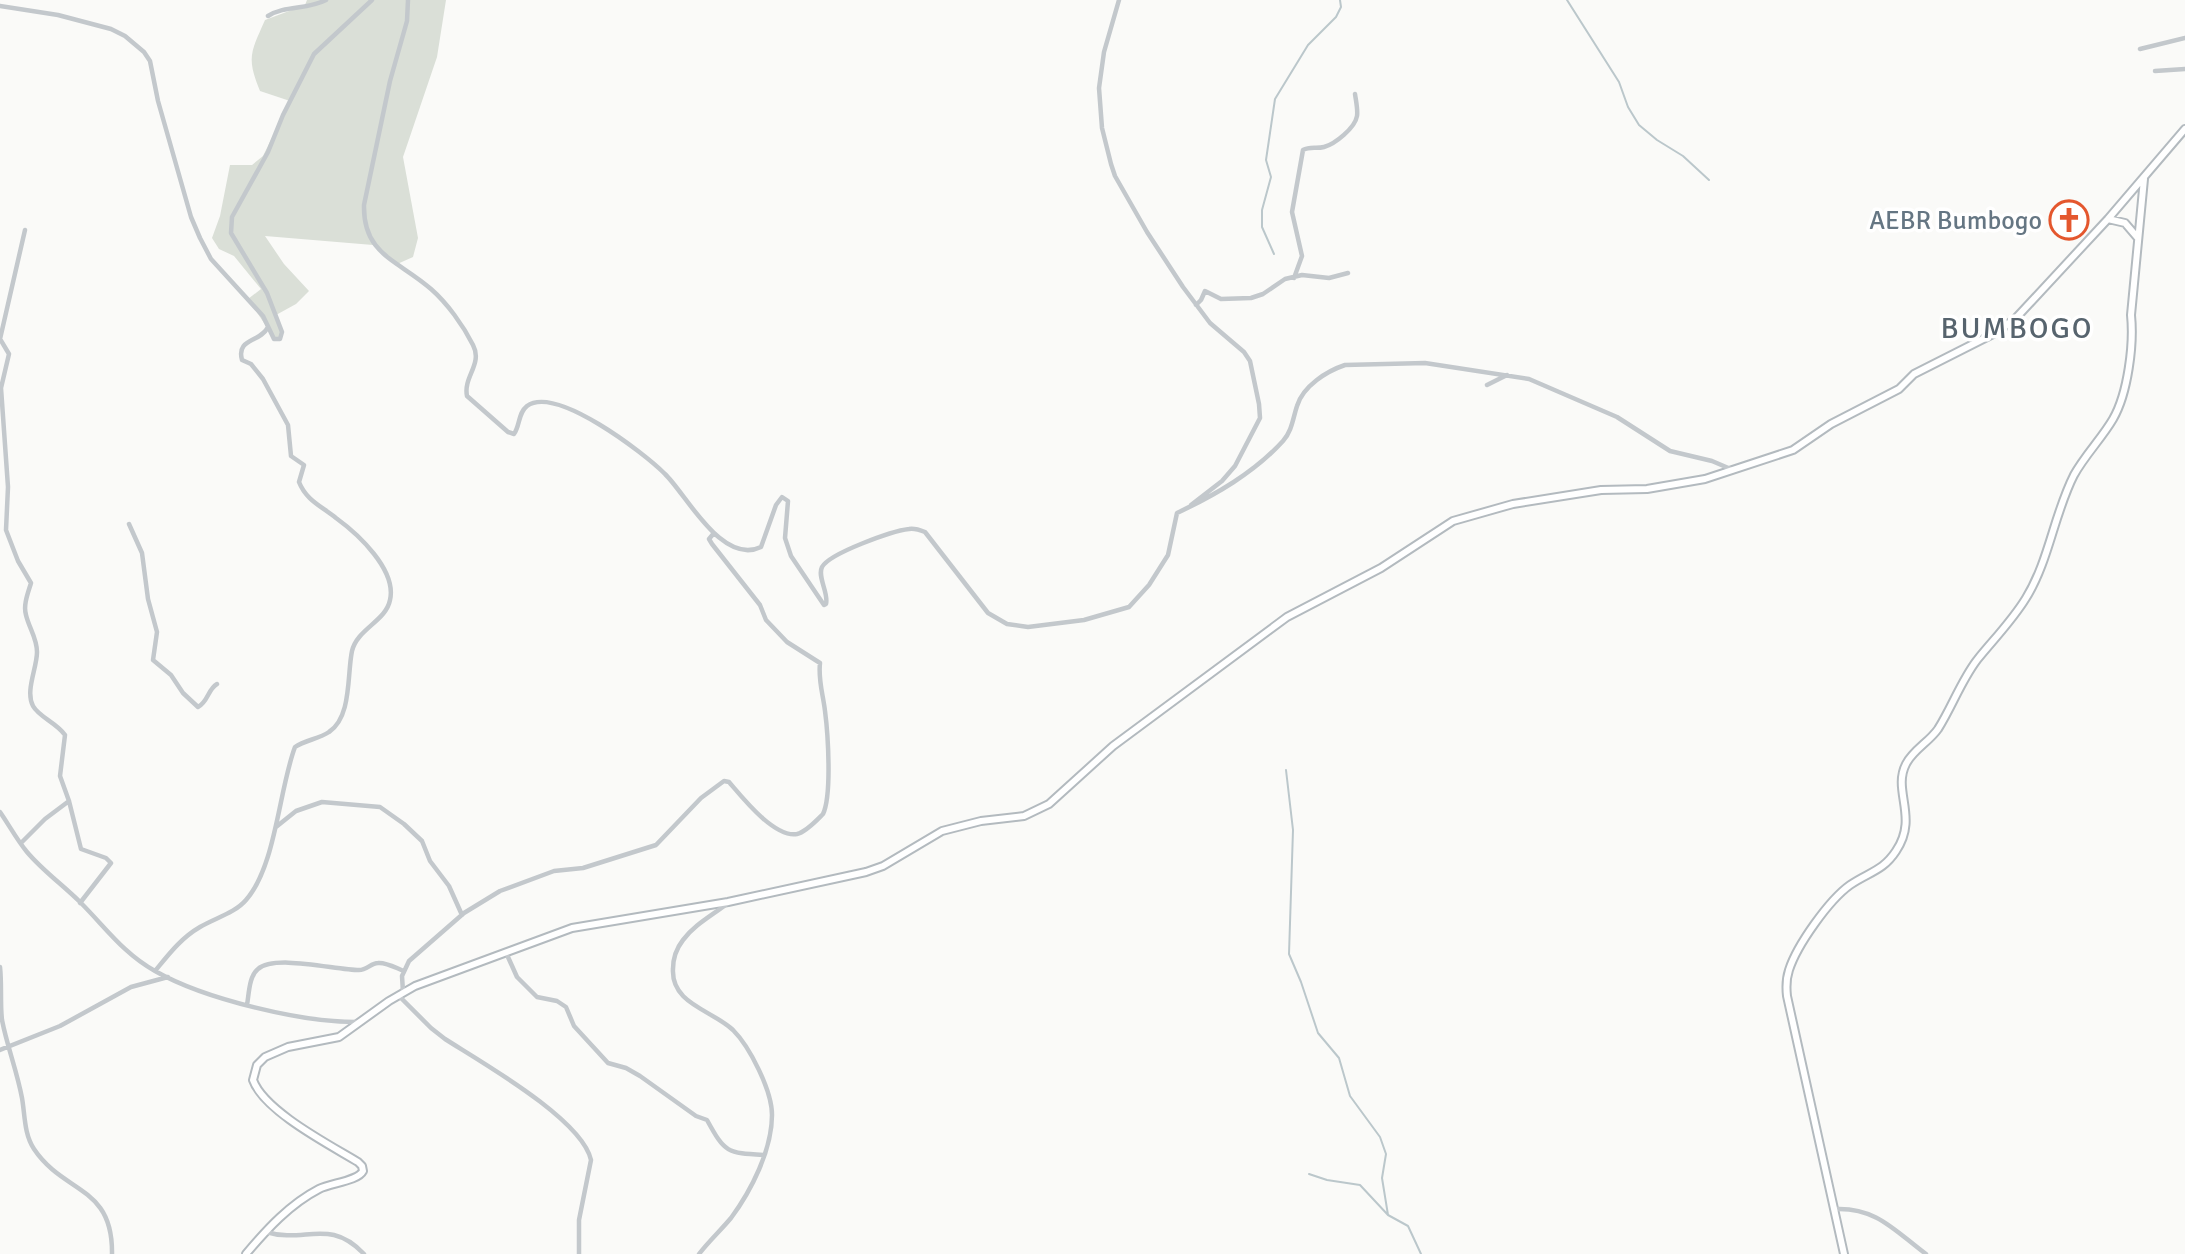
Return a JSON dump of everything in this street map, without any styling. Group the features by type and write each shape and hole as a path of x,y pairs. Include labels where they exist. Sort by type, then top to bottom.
{"street":[{"path":"268,16 283,9 310,6 326,0"},
{"path":"0,6 58,15 111,29 144,51 150,61 158,101 191,216 200,238 211,259 245,293 274,339 280,339 282,332 267,293 231,233 232,217 268,152 283,114 314,54 372,0"},
{"path":"408,0 407,21 390,81 363,205 366,231 385,255 432,290 475,347 475,366 468,378 466,390 470,400 514,434 521,413 529,404 542,401 554,403 576,412 623,441 667,476 693,511 714,533 728,544 746,550 761,547 776,505 782,497 785,498 788,501 785,538 791,556 824,605 828,600 821,572 825,563 843,550 909,529 918,529 925,532 988,613 1007,624 1028,627 1084,620 1129,607 1149,585 1168,555 1177,513 1200,503 1249,471 1271,452 1285,438 1301,396 1308,388 1345,365 1425,363 1529,379 1607,413 1670,451 1712,461 1734,470"},
{"path":"1119,0 1104,52 1099,88 1102,128 1115,176 1147,232 1196,304 1210,323 1244,352 1250,361 1259,404 1260,418 1235,466 1188,508"},
{"path":"2140,49 2185,38"},
{"path":"2155,71 2185,69"},
{"path":"1294,278 1301,256 1292,212 1303,150 1306,147 1324,147 1339,139 1354,123 1357,117 1355,94"},
{"path":"246,1254 265,1231 301,1200 334,1183 356,1179 363,1171 358,1162 304,1129 267,1101 253,1080 257,1065 265,1057 288,1047 339,1037 401,994 440,975 572,928 728,902 866,872 883,866 942,831 981,821 1024,816 1063,793 1112,746 1287,617 1381,568 1453,522 1513,504 1601,490 1647,489 1705,479 1793,450 1831,425 1899,389 1914,374 1997,332 2016,318 2108,219 2185,129"},
{"path":"1844,1254 1790,1009 1786,982 1788,972 1803,942 1843,891 1877,872 1896,851 1906,823 1902,779 1908,760 1938,730 1972,669 2026,598 2037,577 2074,476 2114,417 2120,400 2133,333 2131,315 2144,178"},
{"path":"2108,219 2126,223 2138,239"},
{"path":"25,230 0,339 9,354 1,388 8,487 6,530 18,561 31,583 25,614 36,642 37,655 30,696 32,705 65,735 60,776 81,849 106,858 110,863 80,902"},
{"path":"1196,304 1201,300 1204,291 1221,299 1251,298 1263,294 1285,279 1302,275 1329,278 1348,273"},
{"path":"155,971 180,940 246,900 258,881 295,747 335,726 343,710 349,686 352,650 357,640 389,605 389,580 376,555 340,521 310,500 299,484 304,465 289,452 288,425 263,379 240,356 245,342 260,337 268,326"},
{"path":"1487,384 1507,375"},
{"path":"129,524 142,553 148,599 157,632 153,660 171,675 180,691 198,707 218,684"},
{"path":"579,1254 579,1220 591,1160 588,1150 553,1110 431,1028 401,994 401,981 414,956 462,915 500,891 554,871 583,868 659,843 701,798 724,781 729,782 769,823 787,833 797,834 823,814 827,793 827,761 820,663 787,642 766,620 760,605 709,539 714,533"},
{"path":"21,843 45,819 69,801"},
{"path":"275,827 296,811 322,802 380,807 422,841 430,860 449,886 462,915"},
{"path":"0,812 41,867 80,902 115,942 155,971 247,1005 323,1021 360,1022"},
{"path":"699,1254 730,1218 745,1195 764,1155 772,1118 764,1082 746,1046 722,1021 681,996 672,974 677,948 684,938 728,902"},
{"path":"508,957 517,977 537,997 558,1001 566,1007 574,1026 608,1063 626,1068 640,1076 696,1116 706,1120 721,1146 735,1153 764,1155"},
{"path":"247,1005 253,976 258,968 271,963 307,964 362,971 382,962 404,971"},
{"path":"0,967 1,1010 32,1147 55,1172 86,1192 102,1208 109,1224 112,1254"},
{"path":"0,1050 60,1026 131,987 168,977"},
{"path":"1835,1209 1858,1209 1870,1213 1926,1254"},
{"path":"265,1231 282,1235 316,1232 331,1234 349,1240 365,1254"}],"shaded area":[{"path":"307,0 446,0 437,57 403,157 418,238 413,257 395,265 373,245 265,236 284,264 309,291 296,304 276,315 282,331 280,338 274,338 248,299 261,289 234,256 219,249 212,238 220,216 230,165 252,165 263,156 290,101 260,91 252,62 256,40 265,20 305,5"}],"waterway":[{"path":"1274,254 1262,227 1262,210 1271,177 1266,160 1275,99 1308,45 1336,17 1341,7 1340,0"},
{"path":"1567,0 1619,82 1628,107 1639,125 1683,156 1709,180"},
{"path":"1286,770 1293,830 1289,954 1318,1033 1339,1058 1350,1096 1380,1137 1386,1154 1382,1178 1388,1215"},
{"path":"1309,1174 1360,1185 1388,1215 1408,1226 1421,1254"}],"place":[{"name":"AEBR Bumbogo","path":"2069,220"}],"district":[{"name":"BUMBOGO","path":"2017,328"}]}
